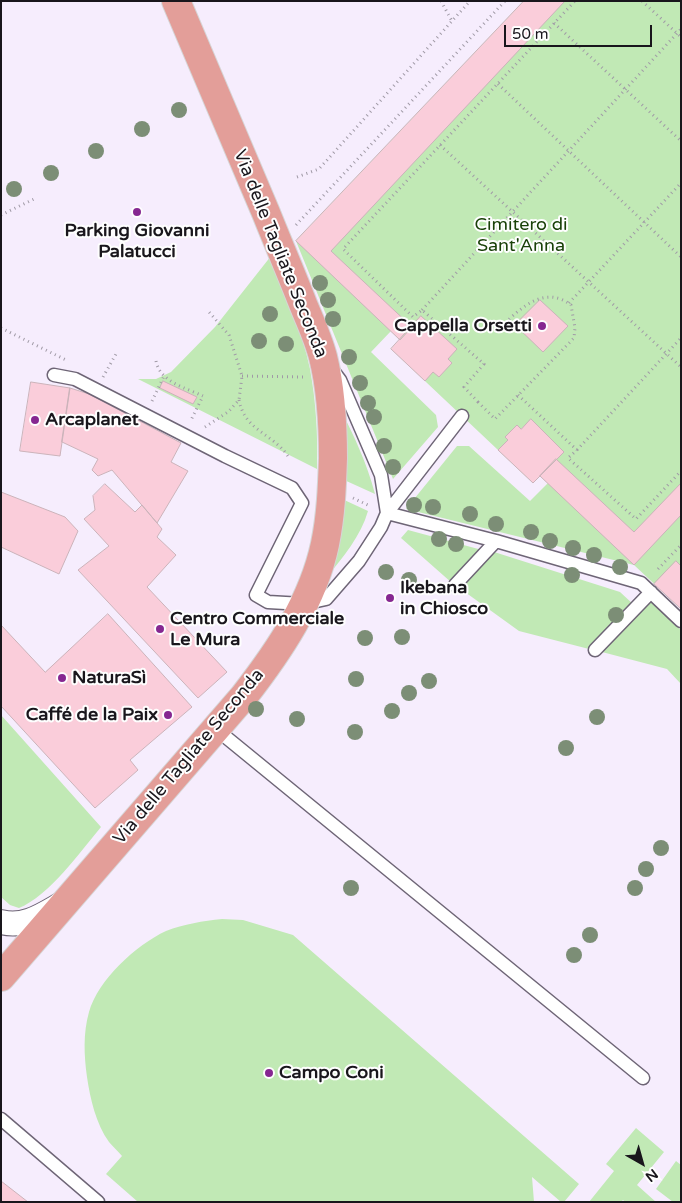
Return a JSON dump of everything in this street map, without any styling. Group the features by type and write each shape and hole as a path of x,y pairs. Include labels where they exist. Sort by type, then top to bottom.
{"main road":[{"name":"Via delle Tagliate Seconda","path":"1,977 270,663 284,642 303,604 320,563 329,519 333,444 325,367 316,336 176,1"}],"street":[{"path":"1,922 11,925 26,923 65,902"}],"lane":[{"path":"325,367 340,380 381,474 387,513"},
{"path":"54,375 74,380 292,488 302,503 256,595 268,602 303,604 326,599 359,561 381,527 387,513 462,416"},
{"path":"387,513 496,541 641,584 681,621"},
{"path":"455,585 496,541"},
{"path":"595,650 650,592"},
{"path":"216,728 644,1078"},
{"path":"1,1120 98,1202"}],"path":[{"path":"441,1 453,23"},
{"path":"296,177 319,169 453,23 470,1"},
{"path":"279,244 505,1"},
{"path":"575,1 343,249 413,317 422,310 681,29"},
{"path":"642,1 681,37"},
{"path":"554,23 681,141"},
{"path":"498,84 681,257"},
{"path":"440,145 681,367"},
{"path":"569,304 681,183"},
{"path":"1,215 34,199"},
{"path":"422,310 484,364 464,387 496,419 574,338 575,328 571,305 563,299 548,297 535,299 520,308 505,323"},
{"path":"210,312 229,336 242,376 239,400 240,409 254,428 282,447 288,456"},
{"path":"681,338 568,458 636,519 681,471"},
{"path":"103,379 116,354"},
{"path":"156,361 158,368 164,376 203,396 191,420"},
{"path":"242,376 325,367"},
{"path":"152,401 164,376"},
{"path":"518,395 577,450"},
{"path":"205,427 228,412 239,400"},
{"path":"462,416 478,402"},
{"path":"658,569 681,545"}],"green space":[{"name":"Cimitero di Sant'Anna","path":"524,1 681,1 681,609 634,565 406,509 457,446 469,446 530,501 548,483 540,476 533,483 391,349 400,340 391,331 371,352 436,415 438,427 393,479 296,241"},
{"path":"271,256 307,354 314,394 317,469 138,379 156,379 171,372 215,327"},
{"path":"340,408 364,461 375,494 342,479"},
{"path":"340,498 368,511 356,538 327,577"},
{"path":"408,530 482,550 452,583 401,538"},
{"path":"491,551 620,592 633,604 589,649 519,631 458,587"},
{"path":"651,602 681,630 681,684 667,669 602,652"},
{"path":"1,715 101,827 53,884 42,894 19,908 10,905 1,897"},
{"name":"Campo Coni","path":"222,919 243,920 293,935 579,1184 564,1202 561,1202 532,1177 534,1202 138,1202 106,1174 122,1156 104,1135 94,1111 86,1069 85,1044 89,1012 109,976 131,954 154,937 166,931 194,923"},
{"path":"636,1128 664,1152 637,1185 656,1202 625,1202 623,1200 621,1202 589,1202 614,1171 606,1164"},
{"path":"676,1161 681,1165 681,1202 673,1202 656,1189"}],"building":[{"path":"524,1 565,1 331,251 412,327 400,340 296,241"},
{"name":"Cappella Orsetti","path":"540,300 568,326 543,352 515,325"},
{"path":"421,316 457,349 448,359 452,363 439,377 433,372 425,381 391,349"},
{"path":"163,381 197,397 193,404 160,388"},
{"path":"31,382 70,388 60,456 20,451"},
{"path":"70,388 89,394 181,443 171,462 188,471 157,523 112,470 98,476 92,470 98,459 62,442"},
{"path":"531,419 564,452 533,483 498,450 508,440 505,437 517,425 521,429"},
{"path":"556,459 634,532 681,483 681,515 634,565 540,476"},
{"name":"Centro Commerciale Le Mura","path":"105,484 135,512 142,505 162,529 157,537 176,555 147,587 227,672 198,698 78,570 109,546 84,519 95,510 93,496"},
{"path":"1,492 65,517 78,531 59,574 1,547"},
{"path":"676,561 681,566 681,609 654,584"},
{"path":"108,614 192,707 130,760 138,770 95,808 1,706 1,625 45,672"},
{"path":"1,1181 28,1202 1,1202"}],"place":[{"name":"Parking Giovanni Palatucci","path":"137,212"},
{"name":"Cappella Orsetti","path":"542,326"},
{"name":"Arcaplanet","path":"35,420"},
{"name":"Ikebana in Chiosco","path":"390,598"},
{"name":"Centro Commerciale Le Mura","path":"160,629"},
{"name":"NaturaSì","path":"62,678"},
{"name":"Caffé de la Paix","path":"168,715"},
{"name":"Campo Coni","path":"269,1073"}]}
